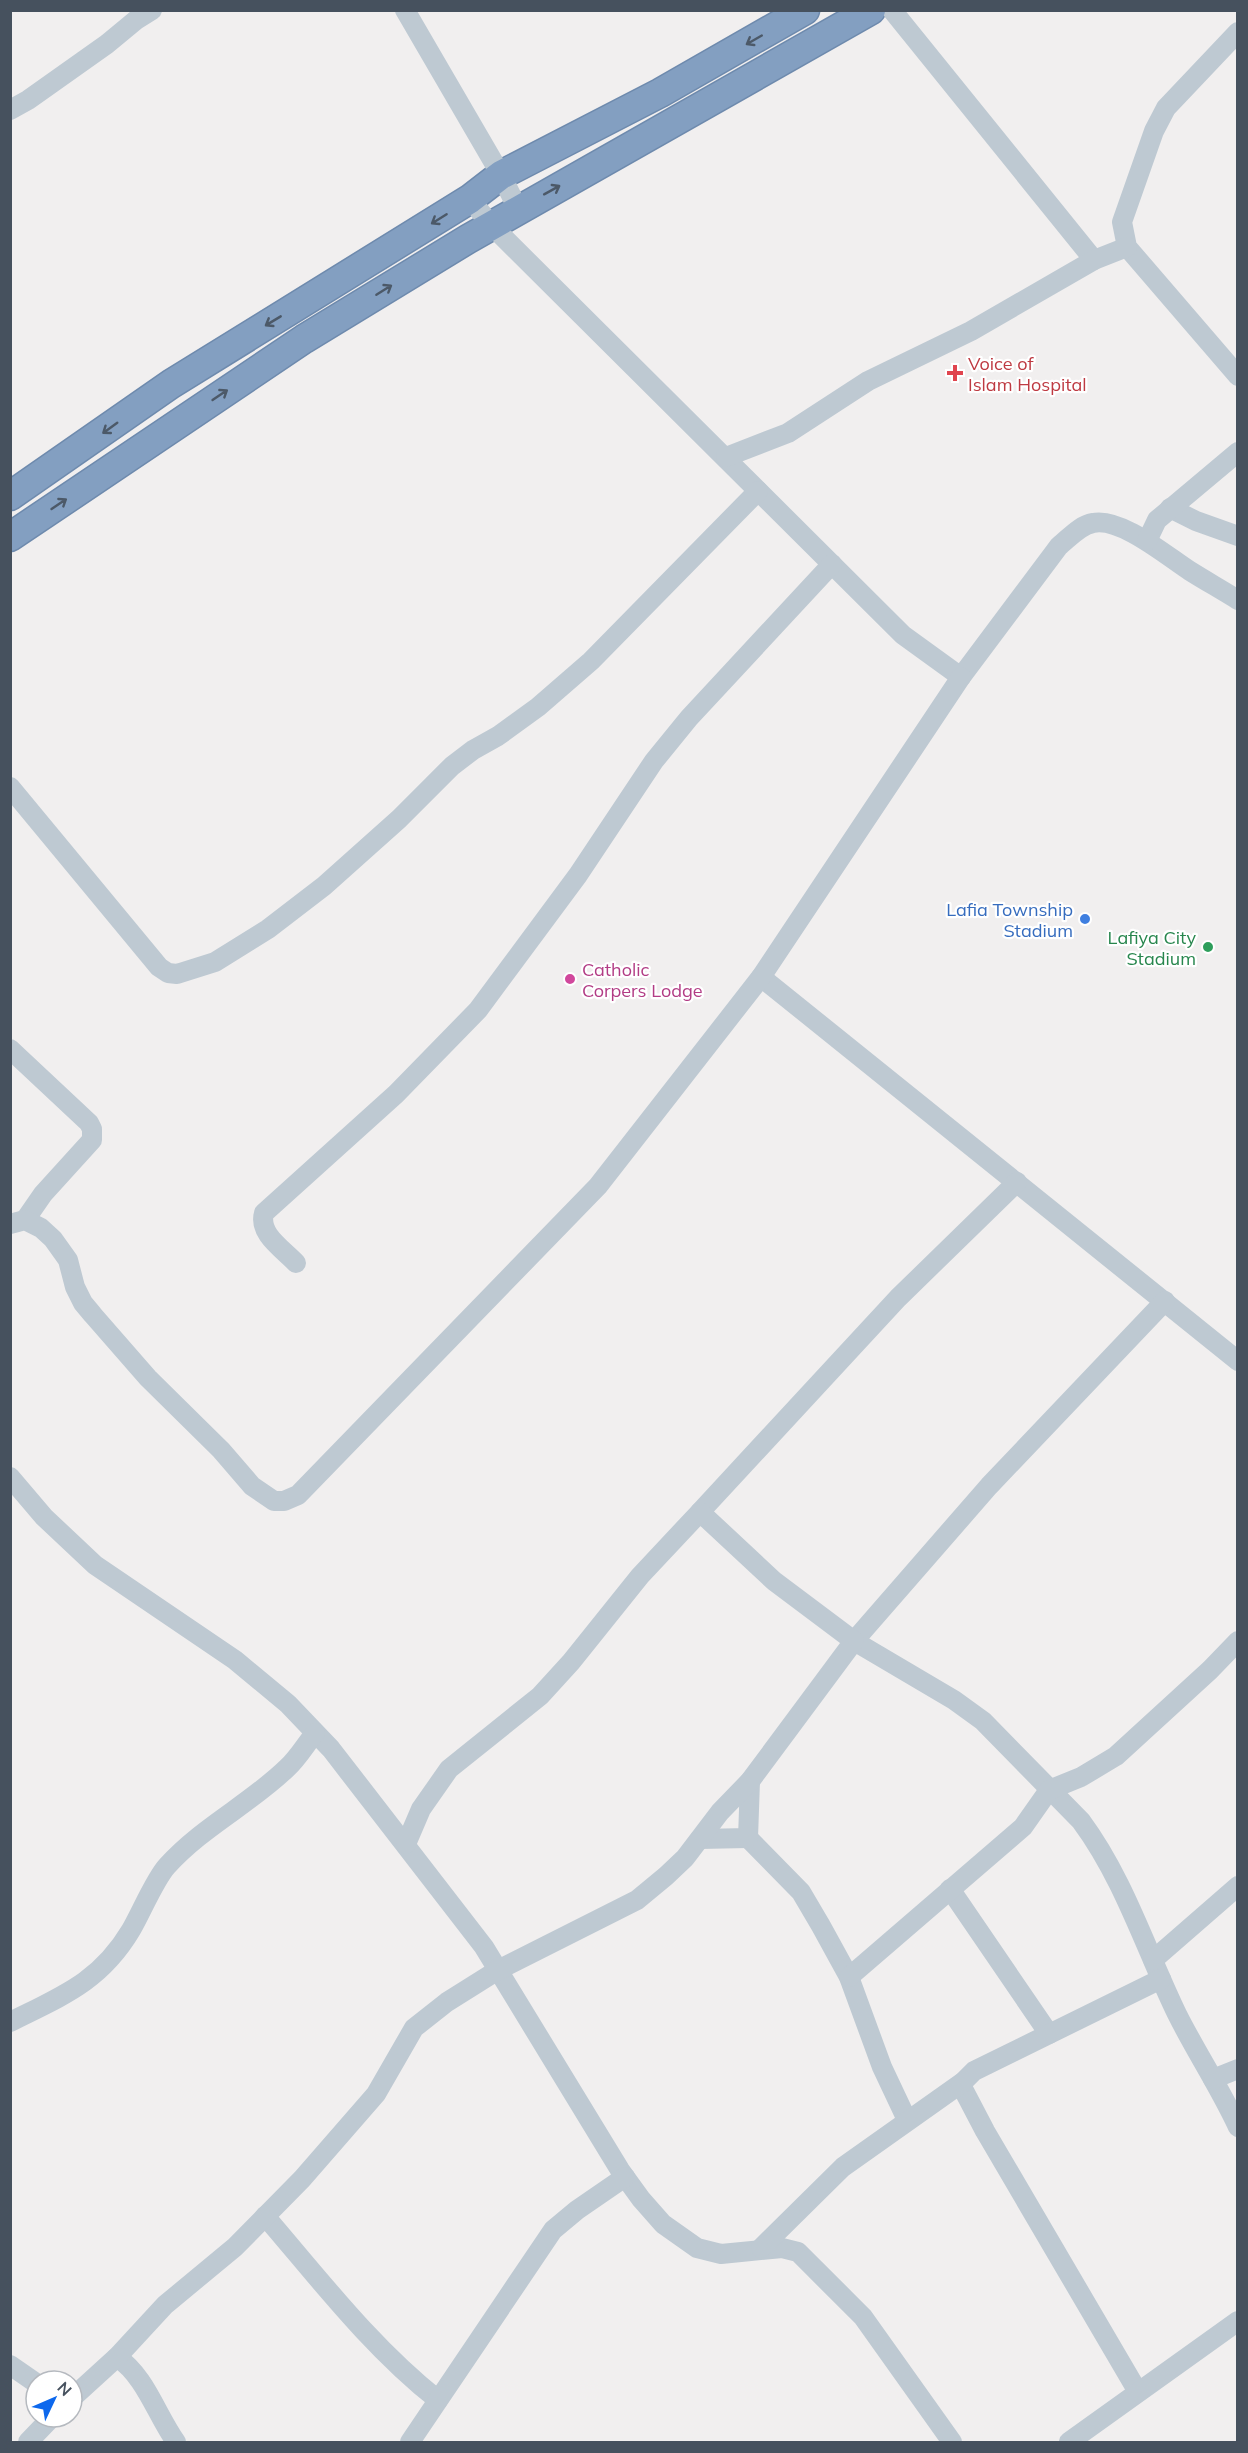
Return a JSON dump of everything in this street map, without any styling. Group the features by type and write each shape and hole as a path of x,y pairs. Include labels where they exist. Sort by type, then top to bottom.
{"highway":[{"path":"10,496 171,384 470,199 501,175 660,93 804,10"},
{"path":"10,537 304,339 518,209 871,10"}],"street":[{"path":"10,110 81,63 152,10"},
{"path":"405,10 501,175 518,209"},
{"path":"892,10 1094,260"},
{"path":"1238,32 1166,108 1122,222 1127,247 1238,376"},
{"path":"470,199 492,226 903,634 962,677"},
{"path":"726,457 788,433 868,381 971,331 1094,260 1127,247"},
{"path":"1148,541 1156,520 1238,452"},
{"path":"10,787 159,968 168,973 177,974 215,962 268,929 324,886 399,819 452,766 530,712 591,662 758,490"},
{"path":"1170,508 1196,521 1238,536"},
{"path":"10,1049 82,1116 93,1134 92,1140 18,1222 40,1228 54,1239 68,1260 75,1287 83,1303 148,1378 221,1450 252,1486 274,1501 284,1501 298,1495 319,1474 598,1186 761,977 962,677 1059,546 1076,531 1092,523 1107,523 1148,541 1238,600"},
{"path":"297,1263 268,1236 263,1227 264,1213 396,1094 478,1010 578,875 654,761 689,718 831,564"},
{"path":"761,977 1238,1361"},
{"path":"406,1844 421,1809 449,1770 540,1696 571,1662 640,1576 898,1298 1017,1182"},
{"path":"84,2387 117,2357 165,2305 235,2247 302,2179 375,2094 414,2028 447,2002 498,1970 637,1900 666,1876 700,1839 720,1812 750,1781 854,1641 989,1486 1165,1301"},
{"path":"10,1477 44,1517 95,1565 235,1660 288,1704 331,1749 484,1947 625,2177 640,2199 663,2224 697,2248 721,2254 761,2248 783,2248 798,2252 863,2318 952,2442"},
{"path":"700,1512 774,1581 854,1641 954,1700 983,1721 1049,1790 1071,1809 1094,1839 1161,1979 1238,2127"},
{"path":"849,1977 1023,1827 1049,1790 1081,1777 1116,1756 1210,1671 1238,1641"},
{"path":"10,2022 75,1990 110,1960 130,1933 165,1868 204,1832 288,1767 315,1733"},
{"path":"750,1781 748,1838 801,1892 849,1977 882,2067 907,2120"},
{"path":"700,1839 748,1838"},
{"path":"1153,1960 1238,1886"},
{"path":"950,1889 1049,2034"},
{"path":"761,2248 843,2167 963,2082 974,2071 1161,1979"},
{"path":"1213,2079 1238,2069"},
{"path":"963,2082 962,2087 986,2131 1138,2392"},
{"path":"410,2442 553,2230 577,2210 625,2177"},
{"path":"265,2216 354,2319 411,2379 438,2400"},
{"path":"1069,2442 1238,2321"},
{"path":"117,2357 128,2364 176,2442"},
{"path":"10,2365 24,2375"},
{"path":"28,2442 40,2429"}],"place":[{"name":"Voice of Islam Hospital","path":"955,373"},
{"name":"Lafia Township Stadium","path":"1085,919"},
{"name":"Lafiya City Stadium","path":"1208,947"},
{"name":"Catholic Corpers Lodge","path":"570,979"}]}
